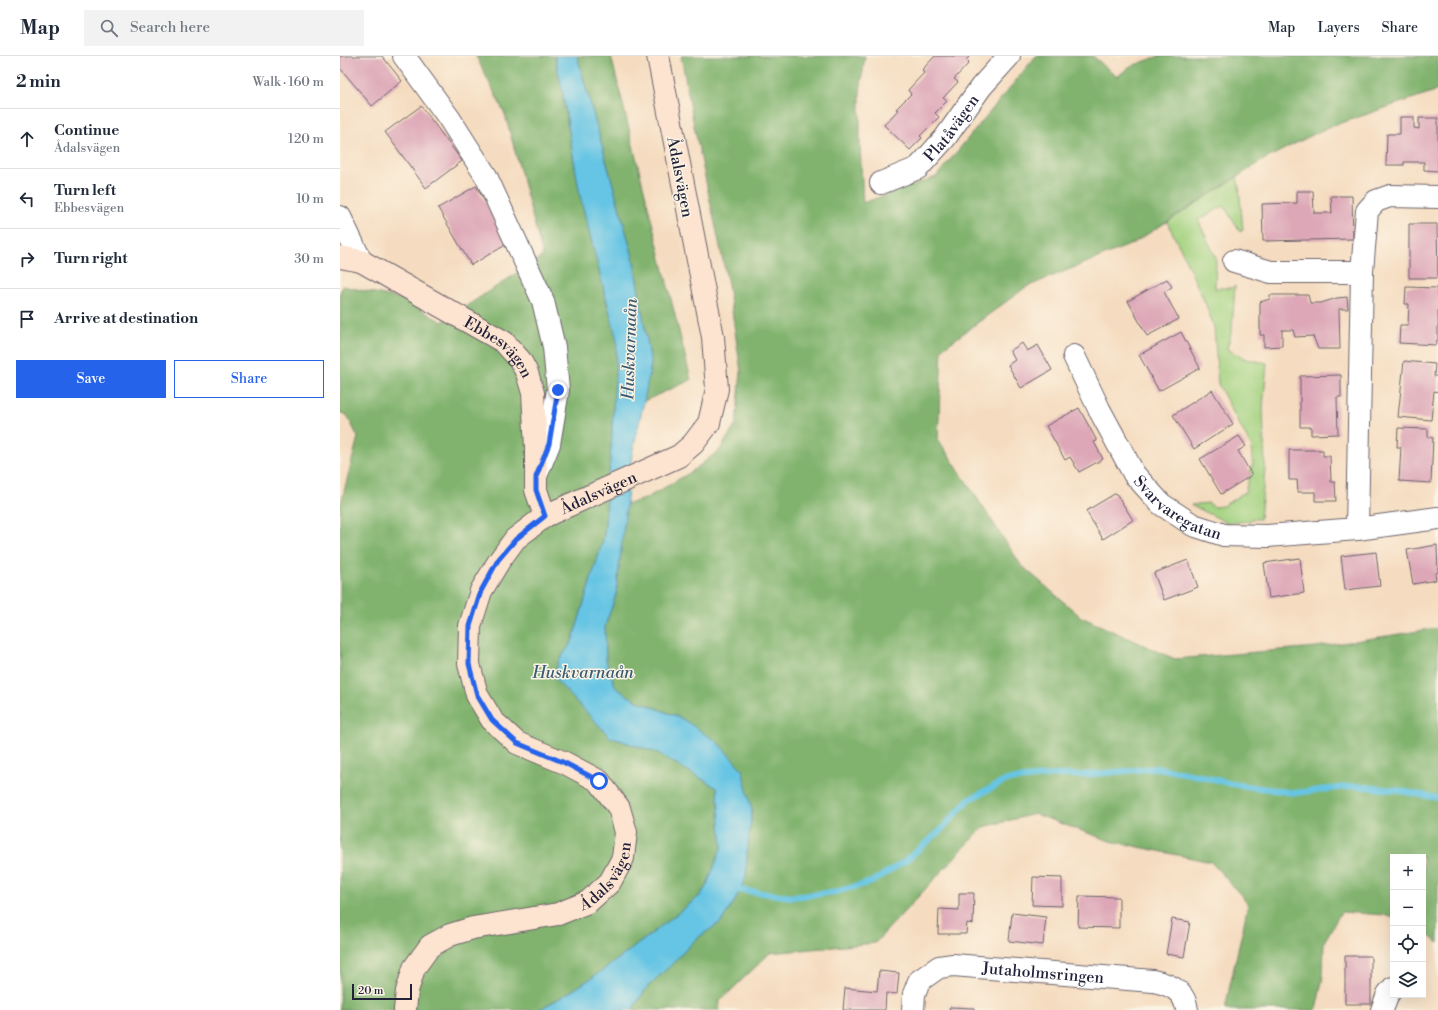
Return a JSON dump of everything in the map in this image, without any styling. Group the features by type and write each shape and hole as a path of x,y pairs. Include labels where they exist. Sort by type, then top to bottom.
{"main road":[{"name":"Ådalsvägen","path":"405,1010 407,991 414,968 430,946 450,935 473,928 558,914 588,902 610,882 624,858 626,832 619,808 599,781 565,763 517,743 492,720 477,695 469,664 470,626 481,591 498,560 516,539 545,516 566,508 679,456 693,444 709,423 717,389 713,337 658,56"},
{"name":"Ebbesvägen","path":"340,257 361,261 504,342 520,360 527,373 532,393 536,448 536,490 545,516"}],"street":[{"path":"404,56 449,118 486,176 543,301 554,346 558,390 549,444 536,477"},
{"name":"Platåvägen","path":"881,183 918,168 945,138 981,88 1009,56"},
{"path":"1358,529 1362,272 1367,211 1376,201 1390,196 1438,197"},
{"path":"340,217 361,261"},
{"path":"1234,261 1272,272 1362,272"},
{"name":"Svarvaregatan","path":"1074,356 1099,409 1134,474 1161,504 1193,526 1224,536 1267,536 1358,529 1438,518"},
{"name":"Jutaholmsringen","path":"913,1010 914,994 919,980 939,967 953,965 1153,981 1168,984 1177,989 1187,1010"},
{"path":"1382,1010 1390,992"}],"green space":[{"path":"476,56 555,56 580,196 617,341 604,537 572,642 558,662 610,737 658,753 717,788 722,846 707,885 700,896 601,971 538,1010 340,1010 340,507 358,437 346,414 340,413 340,292 343,286 402,299 442,322 543,256 505,114"},
{"path":"577,56 611,56 691,380 644,401 651,364 633,257"},
{"path":"681,56 865,56 860,92 860,145 863,203 936,177 1036,56 1093,56 1117,77 1129,67 1159,56 1438,56 1438,90 1326,128 1265,159 1132,244 1026,287 942,349 938,439 1021,565 1081,617 1175,659 1316,647 1438,628 1438,943 1426,933 1426,854 1390,854 1390,917 1384,915 1341,912 1324,942 1323,977 1316,1010 1225,1010 1248,903 1211,862 1110,841 1035,814 983,827 875,943 770,953 720,1001 719,1010 632,1010 648,986 696,939 721,922 736,899 746,877 752,811 681,718 635,700 615,688 606,661 605,626 616,595 625,505 645,499 691,472 720,450 736,424 741,372 728,284 694,126"},
{"path":"1237,177 1243,230 1240,232 1224,206 1198,220 1216,258 1215,288 1231,288 1235,286 1232,329 1227,349 1246,359 1267,363 1263,407 1265,469 1260,519 1228,523 1191,505 1208,503 1214,507 1223,506 1245,492 1253,463 1252,448 1218,384 1214,327 1206,305 1167,222"}],"water":[{"name":"Huskvarnaån","path":"555,56 577,56 633,257 651,364 632,454 616,595 605,626 606,661 616,688 635,700 681,718 716,741 742,769 752,811 746,877 736,899 721,922 696,939 648,986 632,1010 538,1010 601,971 700,896 707,885 722,846 717,788 658,753 610,737 554,678 558,662 572,642 604,537 617,341 580,196"}],"building":[{"path":"340,56 382,56 402,81 372,106 340,68"},
{"path":"935,56 970,56 966,60 969,63 954,79 958,82 943,98 947,101 935,113 939,117 920,136 922,138 910,150 884,125 898,110 896,109 911,94 908,90 924,73 922,70"},
{"path":"421,106 462,161 426,188 385,132"},
{"path":"1400,117 1414,117 1414,128 1419,129 1419,118 1438,118 1438,171 1424,170 1424,162 1404,162 1404,165 1386,165 1387,134 1400,134"},
{"path":"476,186 509,243 471,265 438,208"},
{"path":"1297,191 1313,191 1314,213 1332,213 1331,196 1352,196 1353,239 1263,241 1262,204 1297,203"},
{"path":"1409,224 1437,224 1438,278 1409,278"},
{"path":"1167,279 1172,287 1164,292 1179,319 1147,336 1128,301"},
{"path":"1406,287 1438,288 1438,341 1436,341 1436,345 1399,343 1400,325 1408,325 1409,304 1405,304"},
{"path":"1270,295 1308,295 1310,303 1321,303 1337,298 1347,297 1348,309 1339,309 1340,349 1318,349 1313,336 1295,337 1293,330 1282,330 1282,346 1264,347 1264,335 1260,335 1260,302 1270,299"},
{"path":"1181,332 1200,368 1159,391 1139,355"},
{"path":"1022,343 1027,351 1038,345 1052,370 1021,388 1008,365 1015,360 1010,351"},
{"path":"1404,361 1435,364 1434,376 1438,376 1438,392 1434,391 1431,420 1398,417"},
{"path":"1341,375 1341,397 1337,397 1338,434 1311,435 1311,427 1300,427 1300,376"},
{"path":"1212,390 1233,424 1194,449 1173,415"},
{"path":"1079,408 1097,441 1094,442 1103,459 1079,472 1070,457 1065,460 1046,426"},
{"path":"1398,428 1428,429 1428,437 1433,438 1431,483 1399,481 1401,447 1397,447"},
{"path":"1239,436 1246,446 1238,451 1252,475 1221,494 1200,459"},
{"path":"1289,450 1323,450 1323,456 1330,456 1331,482 1335,482 1336,501 1315,501 1315,492 1298,492 1297,480 1289,480"},
{"path":"1116,493 1133,520 1103,539 1086,511"},
{"path":"1437,545 1438,573 1435,573 1436,580 1413,584 1407,550"},
{"path":"1376,552 1380,586 1345,590 1341,556"},
{"path":"1300,558 1304,593 1269,598 1264,563"},
{"path":"1188,560 1198,587 1164,600 1154,573"},
{"path":"1033,877 1062,878 1062,906 1032,905"},
{"path":"959,893 974,893 973,924 967,923 966,934 938,934 939,909 959,910"},
{"path":"1079,896 1119,897 1119,928 1078,927"},
{"path":"1012,913 1046,917 1043,945 1009,941"},
{"path":"1172,919 1190,922 1184,957 1166,954"},
{"path":"1345,956 1371,956 1371,1004 1345,1004"},
{"path":"879,971 899,973 897,994 886,993 885,1010 843,1010 845,988 877,991"},
{"path":"950,1007 974,1008 974,1010 949,1010"}],"waterway":[{"path":"732,889 792,897 835,892 872,882 905,861 940,831 968,800 1007,780 1158,768 1232,784 1295,793 1354,786 1395,790 1438,798"}],"route":[{"path":"558,390 549,444 536,477 536,490 545,516 516,539 498,560 481,591 470,626 469,664 477,695 492,720 517,743 565,763 599,781"}]}
